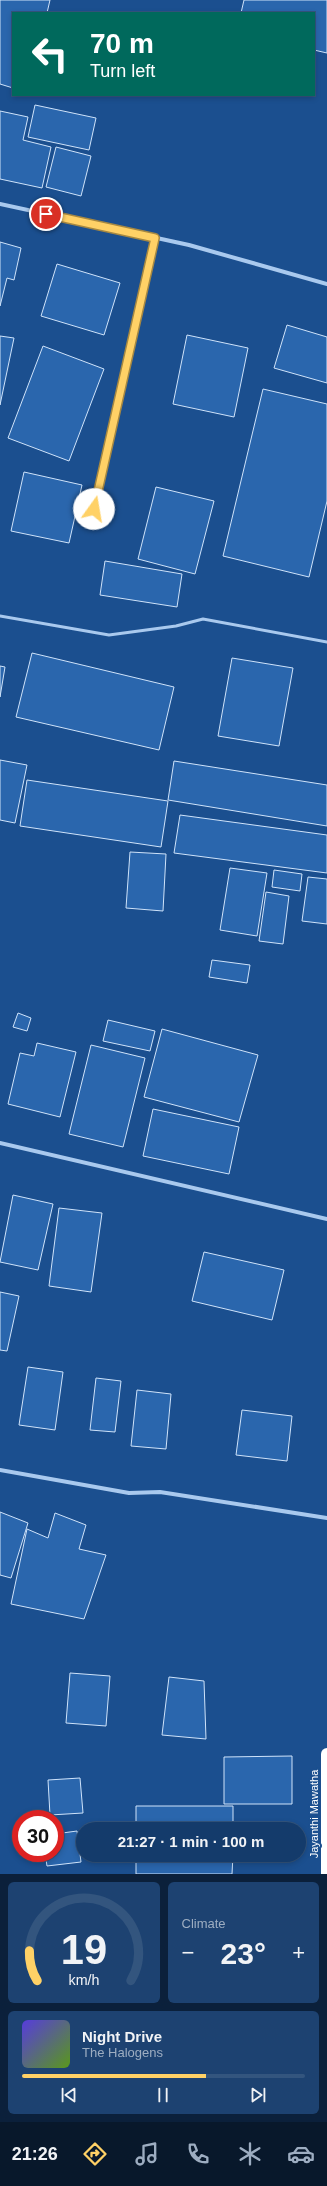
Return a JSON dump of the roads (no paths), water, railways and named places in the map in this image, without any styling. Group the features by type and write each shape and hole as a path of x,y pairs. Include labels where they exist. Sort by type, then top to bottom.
{"highway":[{"name":"Jayanthi Mawatha","path":"327,1754 327,1874"}],"street":[{"path":"0,204 189,245 327,284"},
{"path":"94,509 155,238"},
{"path":"0,1143 327,1219"},
{"path":"0,1470 129,1493 160,1492 327,1518"}],"lane":[{"path":"0,616 109,635 176,626 203,619 327,642"}]}
